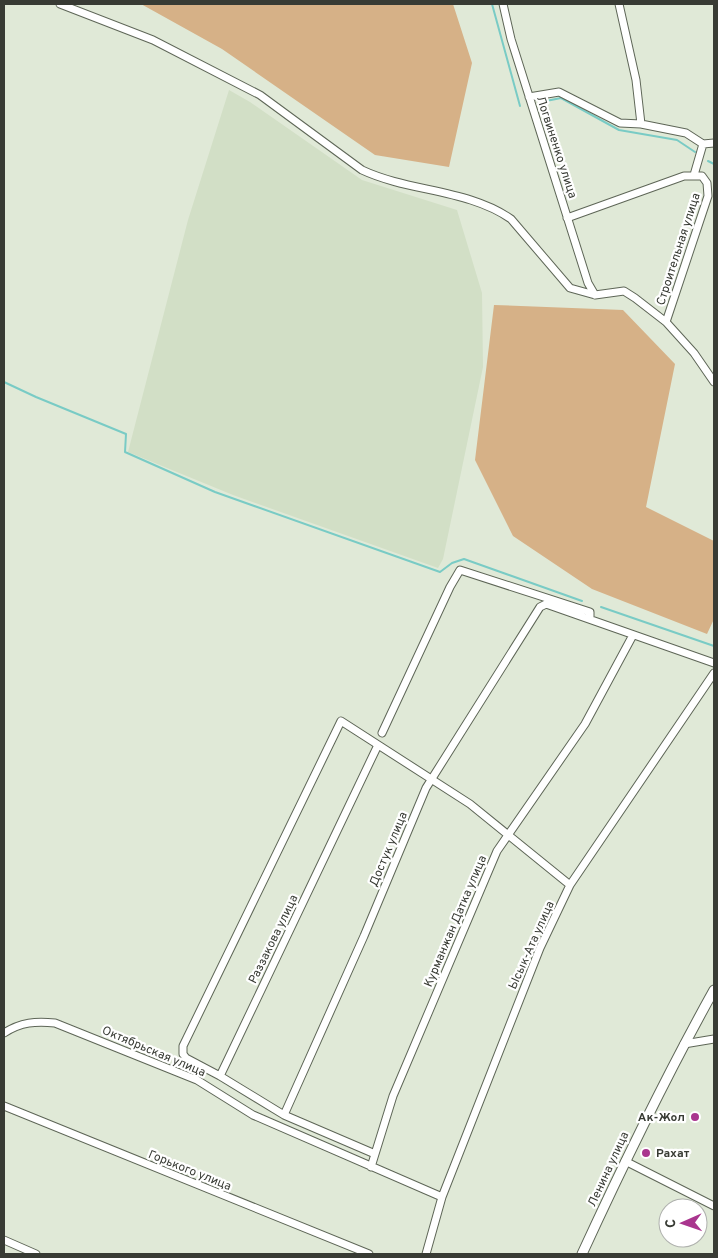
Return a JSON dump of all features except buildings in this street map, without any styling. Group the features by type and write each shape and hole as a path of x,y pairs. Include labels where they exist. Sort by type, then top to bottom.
{"main road":[{"name":"Ленина улица","path":"582,1254 625,1161 684,1044 714,990"}],"street":[{"path":"60,4 153,40 260,95 362,170 380,179 480,203 500,211 511,219 570,288 595,295 624,291 666,322 694,353 714,382"},
{"name":"Логвиненко улица","path":"503,4 529,97 588,283 595,295"},
{"path":"620,4 636,80 641,124"},
{"path":"529,97 559,92 620,123 641,124 686,134 703,144 714,143"},
{"path":"694,175 703,144"},
{"name":"Строительная улица","path":"568,218 684,176 702,176 707,183 708,196 666,322"},
{"path":"382,733 450,587 460,570 590,612 590,620 714,663"},
{"name":"Достук улица","path":"284,1115 431,779 540,607 546,604 590,620"},
{"name":"Курманжан Датка улица","path":"371,1167 394,1096 465,923 497,851 585,724 633,635"},
{"name":"Ысык-Ата улица","path":"426,1254 442,1197 540,948 570,885 714,673"},
{"path":"375,1154 284,1115 220,1076 186,1058 183,1054 183,1046 341,721 470,804 570,885"},
{"name":"Раззакова улица","path":"220,1076 378,745"},
{"name":"Октябрьская улица","path":"4,1034 23,1023 37,1021 56,1022 197,1080 253,1115 371,1167"},
{"path":"684,1044 714,1039"},
{"name":"Горького улица","path":"4,1106 369,1254"},
{"path":"625,1161 714,1206"},
{"path":"371,1167 442,1197"},
{"path":"4,1240 36,1254"}],"shaded area":[{"path":"141,4 453,4 472,63 449,167 375,155 222,49"},
{"path":"229,90 250,102 362,180 457,210 482,293 483,367 443,559 438,568 233,495 128,452 188,220"},
{"path":"494,305 623,310 675,364 646,507 714,541 714,619 707,634 592,589 513,536 475,460"}],"waterway":[{"path":"492,4 520,106"},
{"path":"541,102 561,98 619,130 677,140 695,152"},
{"path":"708,161 714,164"},
{"path":"4,382 126,434 125,452 215,492 440,572 452,563 464,559 582,601"},
{"path":"601,607 714,646"}],"place":[{"name":"Ак-Жол","path":"695,1117"},
{"name":"Рахат","path":"646,1153"}]}
